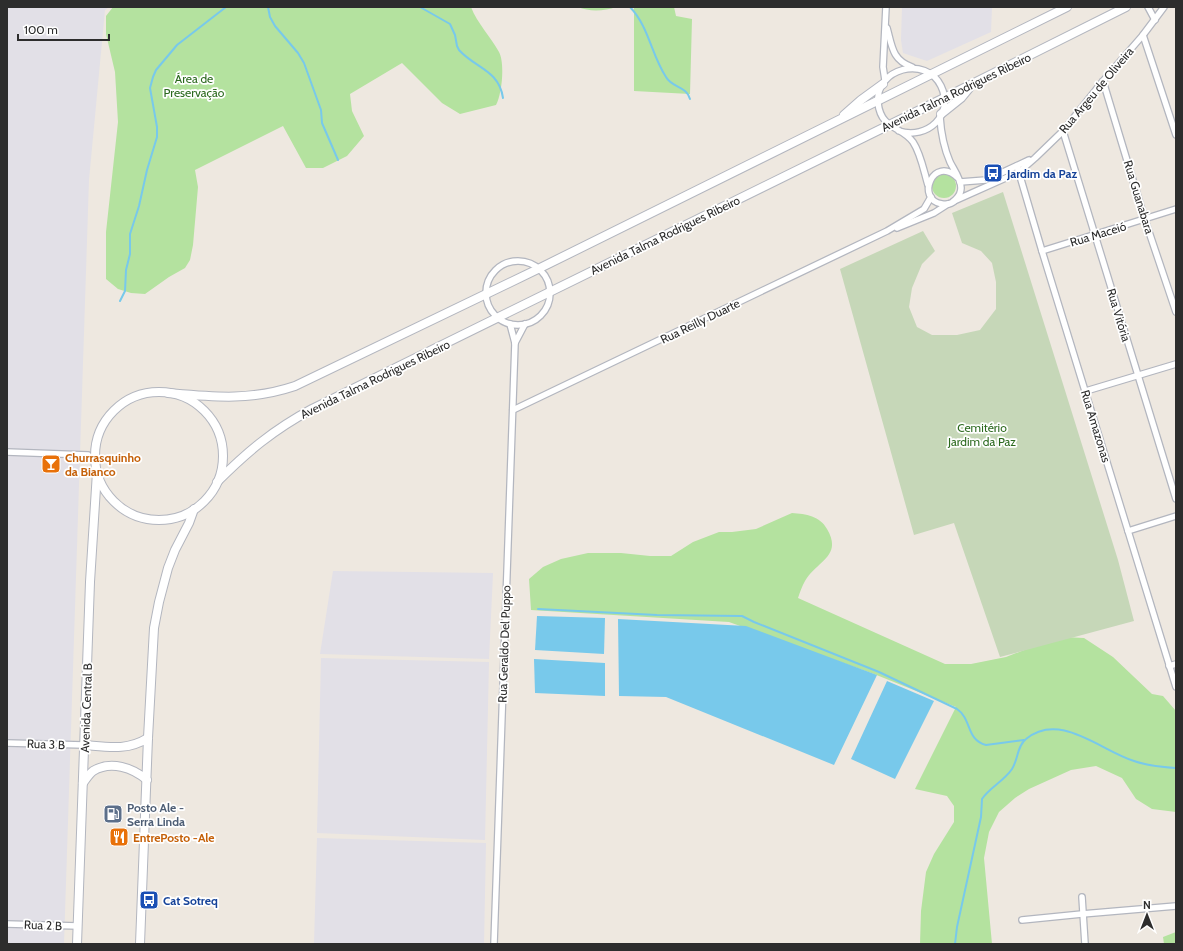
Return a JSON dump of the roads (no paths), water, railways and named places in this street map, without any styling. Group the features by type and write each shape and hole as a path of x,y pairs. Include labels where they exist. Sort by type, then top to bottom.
{"main road":[{"path":"168,393 248,397 280,391 308,380 538,269 1067,7"},
{"name":"Avenida Talma Rodrigues Ribeiro","path":"217,482 261,441 298,417 974,84 1126,7"},
{"path":"838,121 884,82"},
{"path":"940,116 961,98 974,84"},
{"name":"Avenida Central B","path":"77,944 93,514 97,472 95,455 97,439 104,424 114,411 127,401 143,394 168,393 182,397 195,404 206,414 215,426 220,439 223,454 222,468 211,493 204,502 194,509 172,518 148,519 125,510 107,494 97,472"},
{"name":"Avenida Central B","path":"140,944 153,641 157,611 172,558 194,509"},
{"path":"84,745 127,747 148,738"},
{"path":"83,783 92,772 108,767 122,767 130,769 147,780"}],"street":[{"path":"884,82 883,67 886,7"},
{"path":"1148,7 1155,20"},
{"name":"Rua Argeu de Oliveira","path":"1035,158 1063,131 1103,81 1143,35 1164,7"},
{"path":"885,23 895,55 905,64 924,70 931,75 941,87 944,98 940,116 944,144 950,162 959,180 961,189 959,196 952,202 942,204 936,202 931,197 928,192 928,185 913,142 889,125 882,116 878,101 884,82 897,71 906,68 916,68"},
{"path":"1143,35 1176,136"},
{"name":"Rua Guanabara","path":"1103,81 1145,220 1176,312"},
{"path":"899,131 908,133 922,132 934,125 940,116"},
{"name":"Rua Vitória","path":"1063,131 1176,499"},
{"name":"Rua Reilly Duarte","path":"887,231 910,224 934,213 952,202 1018,169 1035,158"},
{"name":"Rua Reilly Duarte","path":"959,180 986,180 1018,169"},
{"name":"Rua Amazonas","path":"1018,169 1176,687"},
{"path":"928,185 930,179 941,171 953,173 959,180"},
{"name":"Rua Reilly Duarte","path":"513,410 887,231 924,209 931,197"},
{"name":"Rua Maceió","path":"1042,251 1145,220 1176,209"},
{"path":"521,262 530,264 538,269 546,279 550,292 549,302 542,314 534,321 525,324 510,324 498,318 489,307 486,294 490,278 497,270 506,264 521,262"},
{"name":"Rua Geraldo Del Puppo","path":"494,944 515,343 510,324"},
{"name":"Rua Geraldo Del Puppo","path":"515,343 525,324"},
{"path":"1086,391 1176,364"},
{"path":"7,452 88,455"},
{"path":"1128,531 1176,516"},
{"path":"1170,666 1176,664"},
{"name":"Rua 3 B","path":"7,743 84,745"},
{"path":"1082,897 1085,944"},
{"path":"1022,920 1176,906"},
{"name":"Rua 2 B","path":"7,924 78,926"}],"water":[{"path":"537,616 605,618 604,654 535,650"},
{"path":"618,619 746,626 877,675 834,765 666,697 619,696"},
{"path":"534,659 605,663 605,696 535,693"},
{"path":"887,681 934,701 895,779 851,759"}],"waterway":[{"path":"120,301 125,291 126,270 130,254 130,234 157,137 157,127 150,88 153,77 156,70 177,45 226,7"},
{"path":"268,7 270,17 275,26 298,53 304,63 321,110 322,123 338,160"},
{"path":"420,7 450,24 459,50 492,75 501,89 503,98"},
{"path":"630,7 642,23 666,77 669,81 683,89 690,99"},
{"path":"538,609 657,615 742,616 879,672 957,709 962,713 975,739 986,745 1024,740"},
{"path":"955,944 957,927 981,817 982,799 1012,769 1019,749 1026,739 1039,731 1053,729 1066,731 1139,763 1176,768"}],"place":[{"name":"Jardim da Paz","path":"993,173"},
{"name":"Churrasquinho da Bianco","path":"51,464"},
{"name":"Posto Ale - Serra Linda","path":"113,814"},
{"name":"EntrePosto -Ale","path":"119,837"},
{"name":"Cat Sotreq","path":"149,900"}],"park label":[{"name":"Área de Preservação","path":"194,85"},
{"name":"Cemitério Jardim da Paz","path":"982,434"}]}
